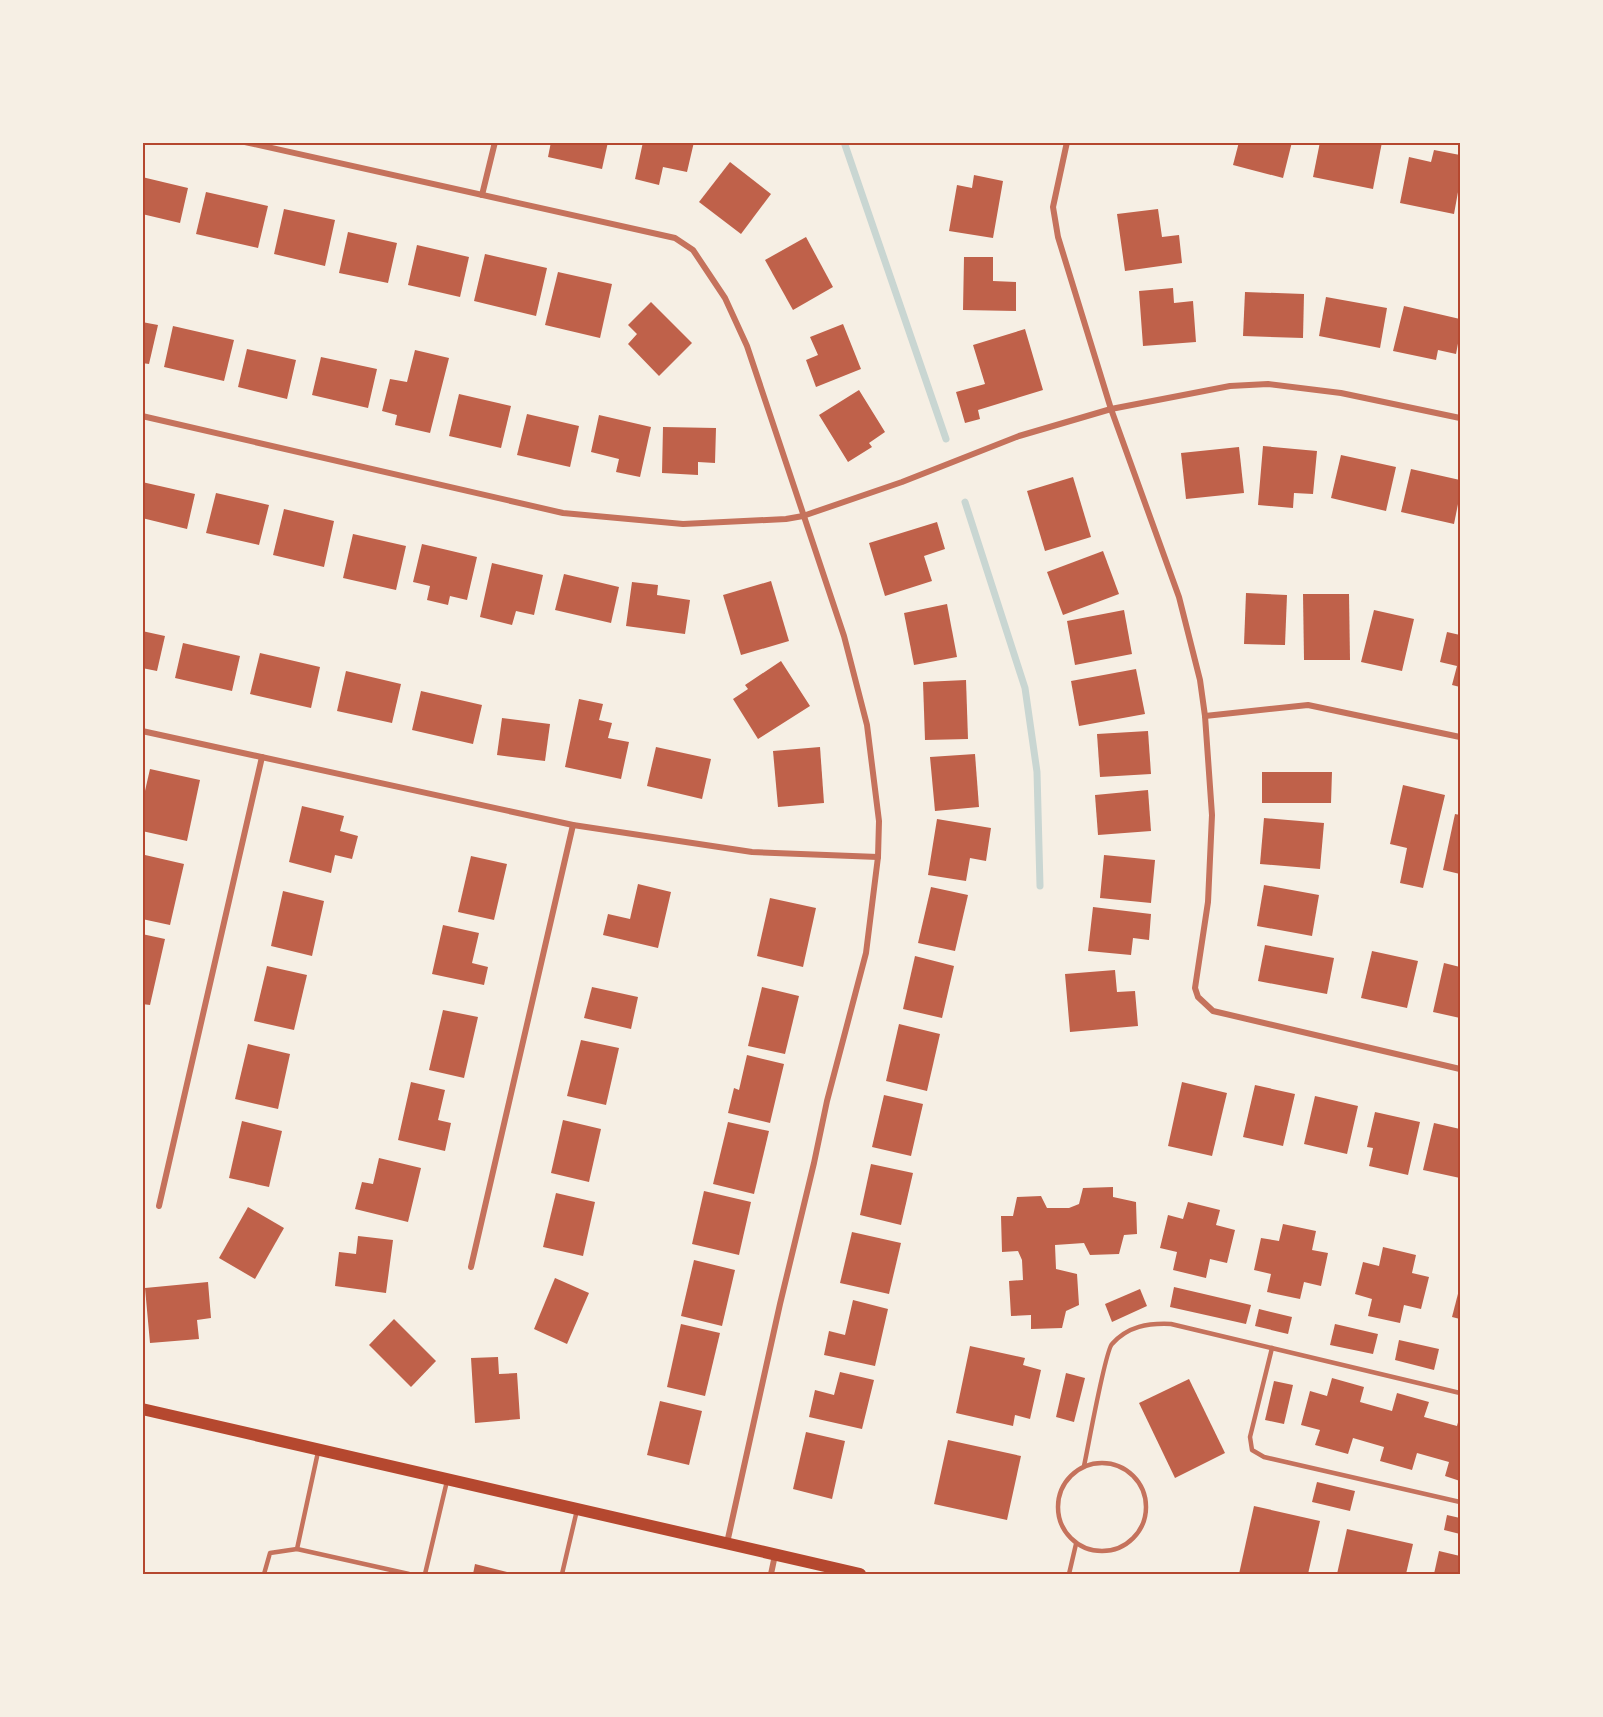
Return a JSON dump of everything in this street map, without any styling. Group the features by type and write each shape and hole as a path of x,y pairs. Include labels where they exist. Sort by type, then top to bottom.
{"main road":[{"path":"142,1409 775,1555 826,1571 860,1575"}],"street":[{"path":"245,142 675,238 693,250 726,298 747,346 844,636 867,725 879,821 878,857 866,953 827,1101 727,1544"},
{"path":"482,195 495,142"},
{"path":"1066,142 1053,207 1058,237 1111,409 1179,597 1200,680 1212,815 1208,902 1195,988 1198,997 1213,1011 1461,1069"},
{"path":"142,416 563,513 683,524 786,519 803,516 902,482 1019,436 1111,409 1230,386 1268,384 1341,393 1461,418"},
{"path":"1205,716 1308,705 1461,737"},
{"path":"142,731 573,825 752,852 878,857"},
{"path":"159,1206 262,757"},
{"path":"471,1268 573,825"},
{"path":"771,1575 775,1555"}],"lane":[{"path":"1084,1466 1110,1346 1128,1330 1152,1323 1171,1324 1461,1393"},
{"path":"1272,1348 1250,1437 1252,1450 1264,1457 1461,1502"},
{"path":"297,1549 318,1449"},
{"path":"1099,1462 1113,1463 1127,1469 1138,1480 1144,1494 1146,1510 1136,1535 1124,1545 1109,1550 1094,1551 1076,1544 1065,1532 1059,1518 1057,1502 1061,1487 1071,1474 1084,1466 1099,1462"},
{"path":"425,1575 447,1479"},
{"path":"562,1575 577,1509"},
{"path":"1069,1575 1076,1544"},
{"path":"264,1575 270,1553 297,1549 410,1575"}],"building":[{"path":"551,142 608,142 602,169 548,157"},
{"path":"643,142 694,142 687,172 663,167 659,185 635,179"},
{"path":"1239,142 1292,142 1283,178 1233,165"},
{"path":"1320,142 1382,142 1373,189 1313,177"},
{"path":"1434,150 1460,155 1460,181 1454,214 1400,203 1409,157 1431,162"},
{"path":"730,162 771,194 741,234 699,202"},
{"path":"974,175 1003,181 993,238 949,231 957,185 972,188"},
{"path":"142,177 188,188 180,223 142,214"},
{"path":"206,192 268,206 258,248 196,234"},
{"path":"284,209 335,220 325,266 274,254"},
{"path":"1158,209 1162,237 1179,235 1182,263 1125,271 1117,214"},
{"path":"348,232 397,243 388,283 339,273"},
{"path":"806,237 833,287 793,310 765,260"},
{"path":"417,245 469,257 460,297 408,285"},
{"path":"485,254 547,268 536,316 474,301"},
{"path":"964,257 993,257 993,281 1016,282 1016,311 963,310"},
{"path":"558,272 612,284 600,338 545,325"},
{"path":"1173,288 1174,303 1193,301 1196,342 1143,346 1139,291"},
{"path":"1245,292 1304,294 1303,338 1243,336"},
{"path":"1326,297 1387,308 1380,348 1319,336"},
{"path":"651,302 692,343 659,376 628,344 637,334 628,325"},
{"path":"1404,306 1460,319 1456,354 1438,350 1436,360 1393,351"},
{"path":"142,322 158,325 149,364 142,363"},
{"path":"843,324 861,369 816,387 806,360 818,355 810,337"},
{"path":"173,326 234,340 224,381 164,367"},
{"path":"1025,329 1043,390 978,410 980,419 965,423 956,392 985,384 973,345"},
{"path":"247,349 296,360 287,399 238,387"},
{"path":"415,350 449,358 430,433 395,425 397,415 382,411 390,379 407,382"},
{"path":"321,357 377,369 368,408 312,395"},
{"path":"859,390 885,432 869,443 872,447 848,462 819,415"},
{"path":"459,394 511,406 501,448 449,436"},
{"path":"527,414 579,426 570,467 517,455"},
{"path":"599,415 651,427 640,477 616,472 619,459 591,452"},
{"path":"663,427 716,428 715,463 698,462 698,475 662,473"},
{"path":"1263,446 1317,451 1313,494 1294,493 1293,508 1258,505"},
{"path":"1239,447 1244,493 1186,499 1181,453"},
{"path":"1341,455 1396,467 1386,511 1331,498"},
{"path":"1411,469 1460,480 1460,494 1454,524 1401,512"},
{"path":"1073,477 1091,537 1045,551 1027,491"},
{"path":"142,482 195,494 187,529 142,518"},
{"path":"216,493 269,505 259,545 206,533"},
{"path":"284,509 334,521 324,567 273,555"},
{"path":"937,522 945,549 924,556 932,581 885,596 869,543"},
{"path":"353,534 406,546 396,590 343,578"},
{"path":"422,544 477,557 467,600 450,596 448,605 427,600 430,586 413,582"},
{"path":"1103,551 1119,594 1063,615 1047,572"},
{"path":"492,563 543,575 534,615 516,611 512,625 480,617"},
{"path":"564,574 619,587 611,623 555,610"},
{"path":"771,581 789,641 741,655 723,595"},
{"path":"632,582 658,585 657,595 690,600 685,634 626,626"},
{"path":"1246,593 1287,595 1285,645 1244,644"},
{"path":"1303,594 1349,594 1350,660 1304,660"},
{"path":"947,604 957,657 914,665 904,613"},
{"path":"1124,610 1132,654 1075,665 1067,621"},
{"path":"1374,610 1414,619 1402,671 1361,662"},
{"path":"142,631 165,636 157,671 142,668"},
{"path":"1447,632 1460,635 1460,687 1452,685 1457,666 1440,662"},
{"path":"183,643 240,656 232,691 175,678"},
{"path":"260,653 320,667 311,708 250,694"},
{"path":"781,661 810,706 758,739 733,699 748,689 745,685"},
{"path":"1136,669 1145,714 1079,726 1071,681"},
{"path":"346,671 401,684 392,723 337,711"},
{"path":"966,680 968,739 925,740 923,682"},
{"path":"421,691 482,705 473,744 412,730"},
{"path":"579,699 603,704 599,720 612,723 608,738 629,742 621,779 565,767"},
{"path":"502,718 550,724 545,761 497,755"},
{"path":"1148,731 1151,774 1100,777 1097,734"},
{"path":"656,747 711,759 702,799 647,786"},
{"path":"820,747 824,803 778,807 773,751"},
{"path":"975,754 979,807 935,811 930,757"},
{"path":"150,769 200,780 187,841 142,831 142,804"},
{"path":"1262,772 1332,772 1331,803 1262,803"},
{"path":"1403,785 1445,795 1423,888 1400,883 1407,848 1390,844"},
{"path":"1148,790 1151,831 1098,835 1095,795"},
{"path":"302,806 344,816 340,831 358,836 352,859 335,855 331,873 289,862"},
{"path":"1455,814 1460,815 1460,874 1443,870"},
{"path":"1264,818 1324,823 1320,869 1260,864"},
{"path":"937,819 991,828 986,861 970,858 966,881 928,875"},
{"path":"145,855 184,864 170,925 142,919 142,863"},
{"path":"1104,855 1155,860 1151,903 1100,898"},
{"path":"471,856 507,864 494,920 458,912"},
{"path":"638,884 671,892 658,948 603,935 608,914 630,919"},
{"path":"1264,885 1319,895 1312,936 1257,926"},
{"path":"931,887 968,895 955,951 918,943"},
{"path":"283,891 324,901 312,956 271,946"},
{"path":"770,898 816,908 803,967 757,956"},
{"path":"1093,907 1151,914 1149,940 1133,938 1131,955 1088,951"},
{"path":"443,925 479,933 472,963 488,967 484,985 432,974"},
{"path":"142,934 165,939 150,1005 142,1004"},
{"path":"1265,945 1334,958 1327,994 1258,981"},
{"path":"1372,951 1418,961 1407,1008 1361,998"},
{"path":"915,956 954,966 942,1018 903,1009"},
{"path":"1444,963 1460,967 1460,1018 1433,1012"},
{"path":"267,966 307,975 294,1030 254,1021"},
{"path":"1115,970 1117,992 1135,991 1138,1026 1070,1032 1065,974"},
{"path":"592,987 638,997 631,1029 584,1018"},
{"path":"762,987 799,996 785,1054 748,1046"},
{"path":"443,1010 478,1017 464,1078 429,1070"},
{"path":"899,1024 940,1034 927,1091 886,1081"},
{"path":"581,1040 619,1048 606,1105 567,1096"},
{"path":"248,1044 290,1054 278,1109 235,1099"},
{"path":"747,1055 784,1064 770,1123 728,1113 734,1088 739,1090"},
{"path":"411,1082 445,1090 438,1120 451,1123 445,1151 398,1140"},
{"path":"1182,1082 1227,1093 1212,1156 1168,1146"},
{"path":"1255,1085 1295,1094 1283,1146 1243,1137"},
{"path":"884,1095 923,1104 911,1156 872,1147"},
{"path":"1315,1096 1358,1106 1347,1154 1304,1144"},
{"path":"1375,1112 1420,1122 1408,1175 1369,1166 1373,1148 1367,1147"},
{"path":"563,1120 601,1129 589,1182 551,1173"},
{"path":"242,1121 282,1131 269,1187 229,1178"},
{"path":"728,1122 769,1131 754,1194 713,1184"},
{"path":"1434,1123 1460,1129 1460,1178 1423,1170"},
{"path":"379,1158 421,1168 408,1222 355,1209 362,1182 373,1184"},
{"path":"871,1164 913,1173 901,1225 860,1215"},
{"path":"1113,1187 1113,1197 1136,1202 1137,1234 1124,1235 1119,1254 1090,1255 1084,1243 1055,1245 1056,1269 1077,1274 1079,1305 1066,1311 1062,1328 1031,1329 1031,1315 1011,1316 1009,1281 1023,1280 1022,1260 1018,1251 1002,1252 1001,1216 1013,1216 1017,1197 1041,1196 1047,1208 1069,1208 1079,1204 1083,1188"},
{"path":"704,1191 751,1202 739,1255 692,1244"},
{"path":"556,1193 595,1202 583,1256 543,1247"},
{"path":"1188,1202 1220,1210 1216,1225 1235,1230 1227,1263 1210,1259 1206,1278 1173,1270 1177,1252 1160,1248 1168,1215 1183,1219"},
{"path":"248,1207 284,1228 255,1279 219,1258"},
{"path":"1283,1224 1316,1231 1312,1250 1328,1253 1321,1286 1304,1282 1300,1299 1267,1292 1271,1274 1254,1270 1261,1238 1279,1241"},
{"path":"852,1232 901,1243 889,1294 840,1283"},
{"path":"358,1236 393,1240 386,1293 335,1286 339,1252 356,1254"},
{"path":"1383,1247 1416,1255 1412,1273 1429,1277 1421,1309 1404,1305 1400,1323 1368,1316 1372,1299 1355,1294 1363,1262 1379,1266"},
{"path":"694,1260 735,1270 722,1326 681,1316"},
{"path":"555,1278 589,1293 567,1344 534,1329"},
{"path":"208,1282 211,1318 197,1320 199,1339 150,1343 145,1288"},
{"path":"1460,1286 1460,1319 1452,1317"},
{"path":"1174,1287 1251,1305 1246,1324 1170,1307"},
{"path":"1140,1289 1147,1306 1112,1322 1105,1304"},
{"path":"853,1300 888,1309 875,1366 824,1355 829,1331 845,1335"},
{"path":"1259,1309 1292,1317 1288,1334 1255,1326"},
{"path":"394,1319 436,1361 411,1387 369,1345"},
{"path":"681,1324 720,1333 705,1396 667,1387"},
{"path":"1335,1324 1378,1334 1373,1354 1330,1345"},
{"path":"1399,1340 1439,1349 1434,1370 1395,1360"},
{"path":"970,1346 1025,1358 1023,1365 1041,1370 1030,1419 1015,1415 1013,1426 956,1413"},
{"path":"498,1357 499,1374 517,1373 520,1419 475,1423 471,1358"},
{"path":"840,1372 874,1380 862,1429 809,1417 815,1390 834,1395"},
{"path":"1066,1373 1085,1378 1074,1422 1056,1417"},
{"path":"1332,1378 1364,1387 1360,1402 1392,1411 1397,1393 1429,1402 1424,1417 1457,1426 1460,1415 1460,1481 1445,1476 1449,1462 1417,1453 1412,1470 1380,1461 1384,1447 1353,1438 1348,1454 1315,1445 1320,1430 1301,1425 1310,1391 1327,1396"},
{"path":"1189,1379 1225,1453 1175,1478 1139,1403"},
{"path":"1274,1381 1293,1385 1284,1424 1265,1420"},
{"path":"660,1401 702,1411 689,1465 647,1455"},
{"path":"806,1432 845,1441 832,1499 793,1489"},
{"path":"948,1440 1021,1456 1007,1520 934,1504"},
{"path":"1317,1482 1355,1491 1350,1511 1312,1502"},
{"path":"1254,1506 1320,1521 1308,1574 1239,1574"},
{"path":"1447,1515 1460,1518 1460,1534 1444,1530"},
{"path":"1347,1529 1413,1544 1406,1574 1337,1574"},
{"path":"1439,1551 1460,1556 1460,1574 1434,1574"},
{"path":"475,1564 515,1574 473,1574"}],"waterway":[{"path":"844,142 946,439"},
{"path":"965,502 1025,688 1037,772 1040,886"}]}
